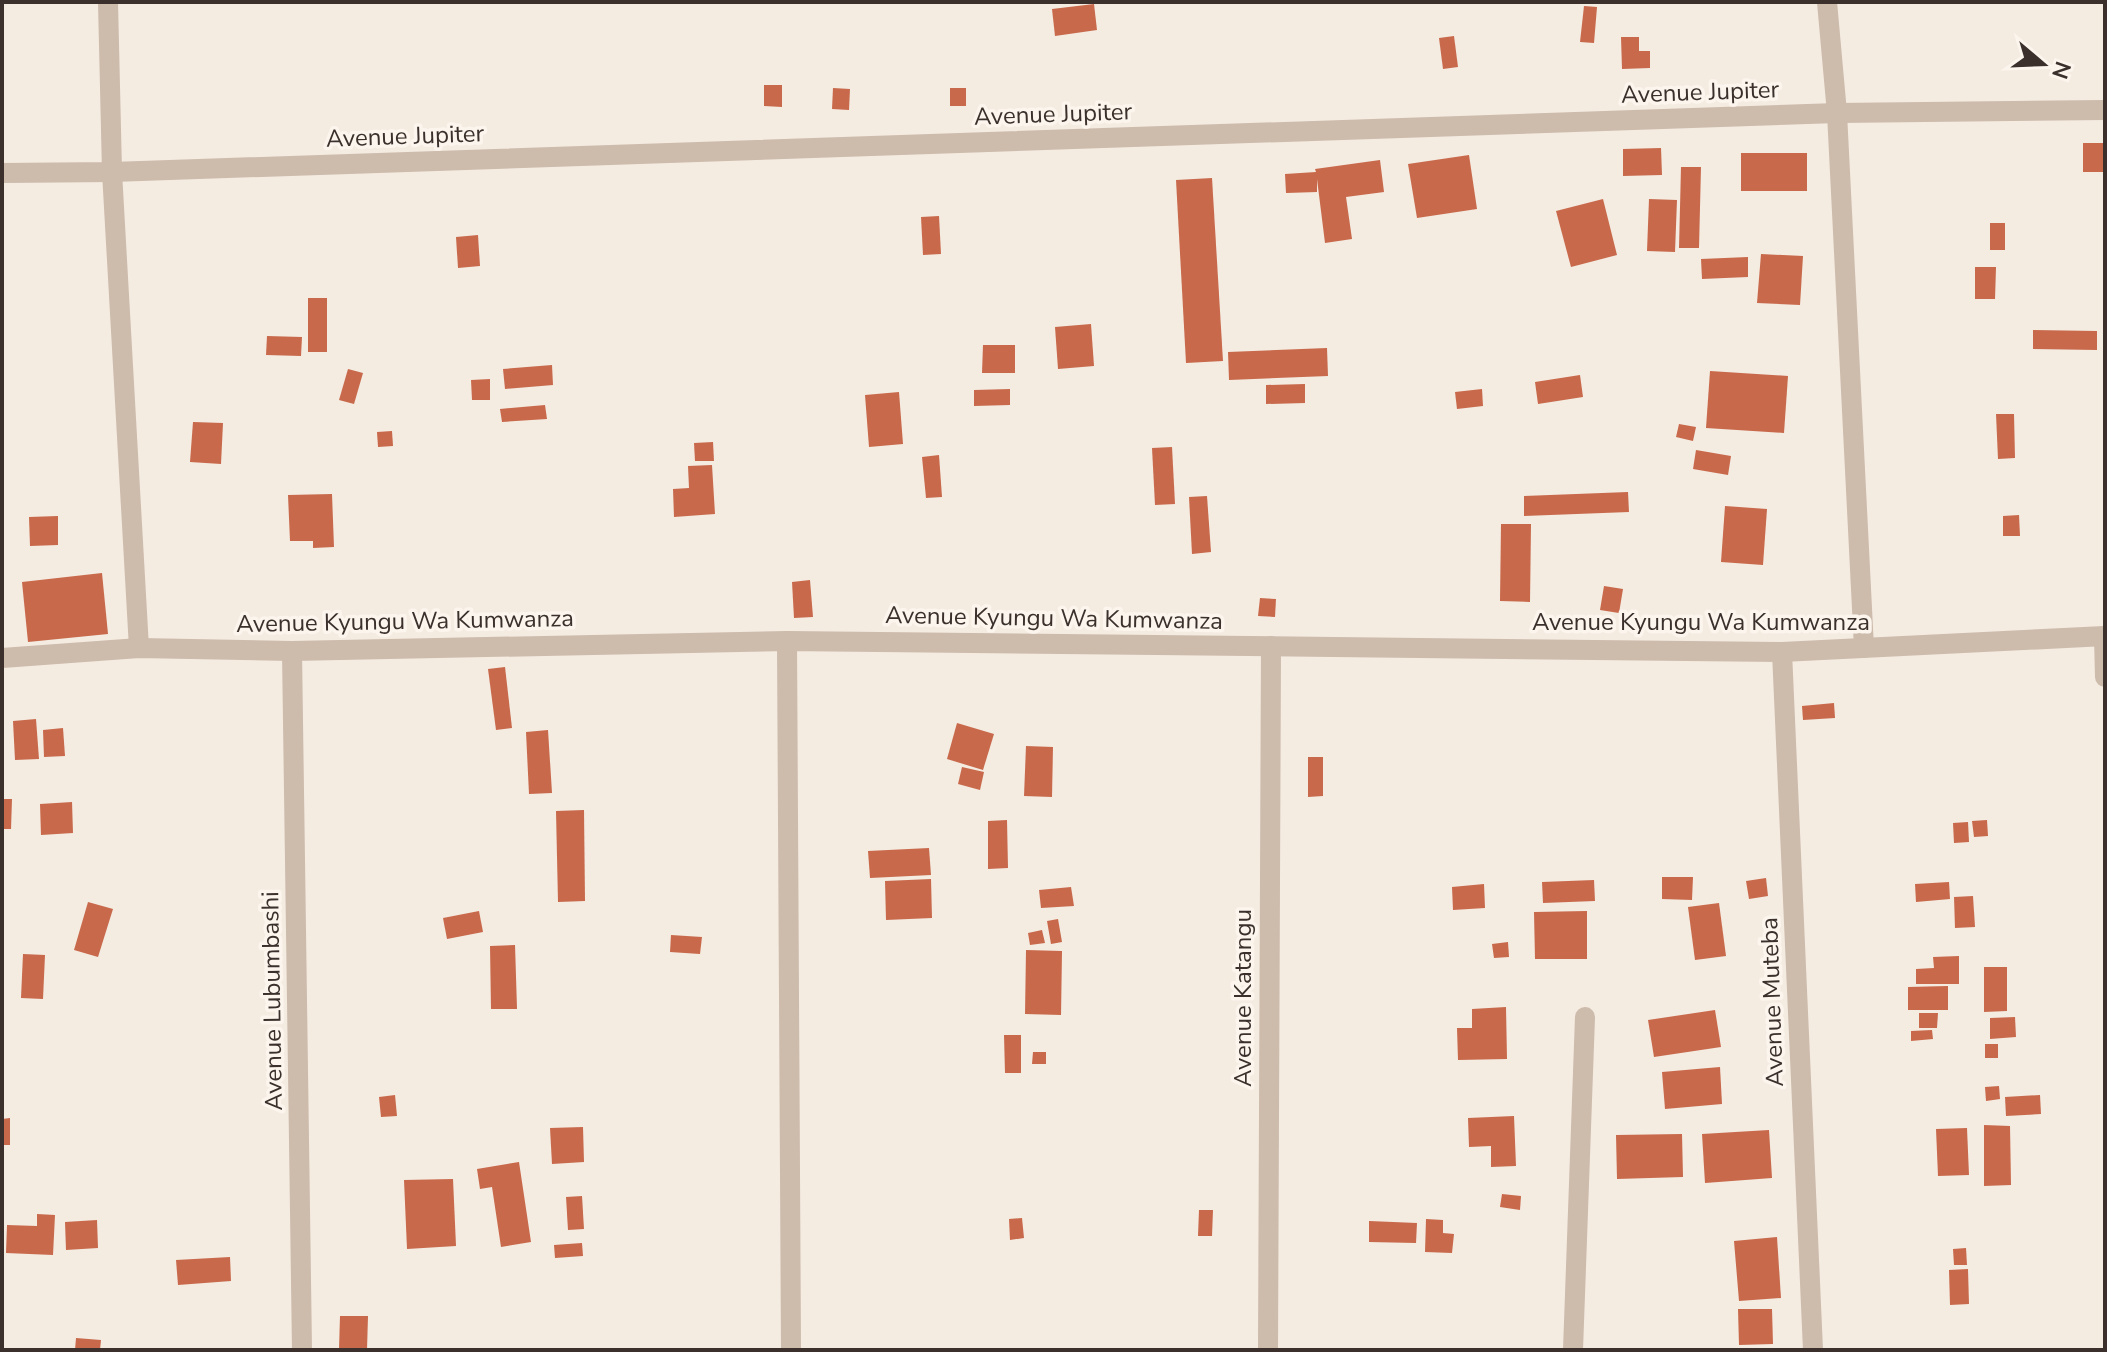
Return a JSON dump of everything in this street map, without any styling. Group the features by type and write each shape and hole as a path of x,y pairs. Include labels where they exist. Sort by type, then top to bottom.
{"street":[{"path":"108,2 112,172 139,648"},
{"path":"1827,2 1837,113 1864,648"},
{"name":"Avenue Jupiter","path":"2,173 112,172 1837,113 2105,110"},
{"path":"2104,636 2105,677"},
{"name":"Avenue Kyungu Wa Kumwanza","path":"2,658 139,648 292,651 787,641 1782,652 2104,636"},
{"path":"787,641 791,1350"},
{"name":"Avenue Katangu","path":"1268,1350 1271,646"},
{"name":"Avenue Lubumbashi","path":"292,651 302,1350"},
{"name":"Avenue Muteba","path":"1782,652 1813,1350"},
{"path":"1573,1350 1585,1017"}],"building":[{"path":"1094,4 1097,30 1055,36 1052,9"},
{"path":"1584,6 1597,7 1594,43 1580,42"},
{"path":"1454,36 1458,67 1443,69 1439,38"},
{"path":"1621,37 1639,37 1639,51 1650,51 1650,68 1622,69"},
{"path":"764,85 782,85 782,107 764,106"},
{"path":"833,88 850,89 849,110 832,109"},
{"path":"950,88 966,88 966,106 950,106"},
{"path":"2083,143 2105,143 2105,172 2083,172"},
{"path":"1661,148 1662,175 1623,176 1623,149"},
{"path":"1741,153 1807,153 1807,191 1741,191"},
{"path":"1469,155 1477,209 1417,218 1408,164"},
{"path":"1380,160 1384,192 1346,197 1352,239 1325,243 1317,179 1317,192 1286,193 1285,174 1316,172 1315,169"},
{"path":"1681,167 1701,167 1699,248 1679,248"},
{"path":"1212,178 1223,361 1186,363 1176,180"},
{"path":"1603,199 1617,255 1571,267 1556,211"},
{"path":"1649,199 1677,200 1675,252 1647,251"},
{"path":"939,216 941,254 923,255 921,217"},
{"path":"1990,223 2005,223 2005,250 1990,250"},
{"path":"478,235 480,266 458,268 456,237"},
{"path":"1761,254 1803,256 1800,305 1757,303"},
{"path":"1748,257 1748,277 1702,279 1701,259"},
{"path":"1975,267 1996,267 1995,299 1975,299"},
{"path":"308,298 327,298 327,352 308,352"},
{"path":"1091,324 1094,366 1058,369 1055,327"},
{"path":"2033,330 2097,331 2097,350 2033,349"},
{"path":"267,336 302,337 301,356 266,355"},
{"path":"983,345 1015,345 1015,373 982,373"},
{"path":"1327,348 1328,376 1229,380 1228,352"},
{"path":"552,365 553,385 505,389 503,369"},
{"path":"348,369 363,373 354,404 339,400"},
{"path":"1710,371 1788,376 1784,433 1706,428"},
{"path":"1580,375 1583,397 1538,404 1535,382"},
{"path":"490,379 490,400 472,400 471,380"},
{"path":"1305,384 1305,403 1266,404 1266,385"},
{"path":"1010,389 1010,405 974,406 974,390"},
{"path":"1482,389 1483,406 1457,409 1455,392"},
{"path":"899,392 903,444 869,447 865,395"},
{"path":"545,405 547,419 502,422 500,409"},
{"path":"1996,414 2014,414 2015,458 1998,459"},
{"path":"193,422 223,423 221,464 190,462"},
{"path":"1679,424 1696,427 1693,441 1676,437"},
{"path":"392,431 393,446 378,447 377,432"},
{"path":"713,442 714,461 695,461 694,443"},
{"path":"1172,447 1175,504 1155,505 1152,448"},
{"path":"1696,450 1731,456 1728,475 1693,469"},
{"path":"939,455 942,497 926,498 922,457"},
{"path":"712,465 715,514 674,517 673,489 689,488 688,466"},
{"path":"1628,492 1629,512 1524,516 1524,496"},
{"path":"332,494 334,547 313,548 313,541 290,541 288,495"},
{"path":"1207,496 1211,552 1192,554 1189,497"},
{"path":"1725,506 1767,509 1763,565 1721,562"},
{"path":"2019,515 2020,536 2003,536 2003,516"},
{"path":"58,516 58,545 30,546 29,517"},
{"path":"1501,524 1531,524 1530,602 1500,601"},
{"path":"102,573 108,634 28,642 22,582"},
{"path":"810,580 813,617 794,618 792,582"},
{"path":"1604,586 1623,589 1619,613 1600,610"},
{"path":"1260,598 1276,599 1275,617 1258,616"},
{"path":"505,667 512,728 496,730 488,669"},
{"path":"1834,703 1835,718 1803,720 1802,706"},
{"path":"36,719 39,759 15,760 13,721"},
{"path":"957,723 994,734 983,770 947,759"},
{"path":"63,728 65,756 44,757 43,730"},
{"path":"548,730 552,793 529,794 526,732"},
{"path":"1026,746 1053,747 1052,797 1024,796"},
{"path":"1308,757 1323,757 1323,796 1308,797"},
{"path":"962,767 984,772 980,790 958,784"},
{"path":"2,799 12,799 11,829 2,829"},
{"path":"72,802 73,833 41,835 40,804"},
{"path":"584,810 585,901 558,902 556,811"},
{"path":"1007,820 1008,868 988,869 988,821"},
{"path":"1987,820 1988,836 1974,837 1972,821"},
{"path":"1968,822 1969,842 1954,843 1953,823"},
{"path":"929,848 931,875 870,878 868,851"},
{"path":"1662,877 1693,877 1692,900 1662,899"},
{"path":"1766,878 1768,896 1749,899 1746,881"},
{"path":"931,879 932,918 886,920 885,881"},
{"path":"1594,880 1595,901 1543,903 1542,882"},
{"path":"1949,882 1950,899 1916,902 1915,884"},
{"path":"1484,884 1485,908 1453,910 1452,887"},
{"path":"1071,887 1074,906 1041,908 1039,890"},
{"path":"1973,896 1975,927 1955,928 1954,897"},
{"path":"88,902 113,909 98,957 74,950"},
{"path":"1719,903 1726,956 1695,960 1688,907"},
{"path":"479,911 483,932 447,939 443,918"},
{"path":"1587,911 1587,959 1535,959 1534,912"},
{"path":"1058,919 1062,942 1051,944 1047,921"},
{"path":"1042,930 1045,943 1030,945 1028,933"},
{"path":"671,935 702,937 700,954 670,952"},
{"path":"1508,942 1509,957 1494,958 1492,944"},
{"path":"515,945 517,1009 491,1009 490,946"},
{"path":"1026,950 1062,951 1061,1015 1025,1014"},
{"path":"23,954 45,955 43,999 21,998"},
{"path":"1959,956 1959,984 1916,984 1916,969 1934,968 1933,957"},
{"path":"1984,967 2007,967 2007,1011 1984,1012"},
{"path":"1948,986 1948,1010 1908,1010 1908,987"},
{"path":"1506,1007 1507,1059 1458,1060 1457,1028 1472,1028 1472,1009"},
{"path":"1715,1010 1721,1047 1654,1057 1648,1020"},
{"path":"1919,1013 1938,1013 1937,1028 1919,1028"},
{"path":"2015,1017 2016,1037 1990,1039 1990,1018"},
{"path":"1932,1030 1933,1039 1911,1041 1911,1031"},
{"path":"1004,1035 1021,1035 1021,1073 1005,1073"},
{"path":"1985,1044 1998,1044 1998,1058 1985,1058"},
{"path":"1033,1052 1046,1052 1046,1064 1032,1064"},
{"path":"1720,1067 1722,1104 1665,1109 1662,1072"},
{"path":"1999,1086 2000,1099 1986,1101 1985,1087"},
{"path":"395,1095 397,1116 381,1117 379,1097"},
{"path":"2040,1095 2041,1114 2006,1116 2005,1097"},
{"path":"1514,1116 1516,1166 1491,1167 1491,1146 1469,1147 1468,1118"},
{"path":"10,1118 10,1145 2,1145 2,1119"},
{"path":"1984,1125 2010,1126 2011,1185 1984,1186"},
{"path":"583,1127 584,1162 552,1164 550,1128"},
{"path":"1967,1128 1969,1175 1938,1176 1936,1129"},
{"path":"1769,1130 1772,1178 1705,1183 1702,1134"},
{"path":"1682,1134 1683,1177 1617,1179 1616,1135"},
{"path":"519,1162 531,1242 501,1247 492,1187 480,1189 477,1169"},
{"path":"453,1179 456,1246 407,1249 404,1180"},
{"path":"1502,1194 1521,1196 1520,1210 1500,1207"},
{"path":"582,1196 584,1229 568,1230 566,1197"},
{"path":"1199,1210 1213,1210 1212,1236 1198,1236"},
{"path":"37,1214 55,1215 53,1255 6,1253 7,1225 37,1226"},
{"path":"1022,1218 1024,1238 1010,1240 1009,1219"},
{"path":"1426,1219 1443,1220 1443,1233 1454,1234 1452,1253 1425,1252"},
{"path":"97,1220 98,1248 66,1250 65,1222"},
{"path":"1369,1221 1417,1223 1416,1243 1369,1242"},
{"path":"1777,1237 1781,1298 1739,1301 1734,1241"},
{"path":"582,1243 583,1256 555,1258 554,1245"},
{"path":"1966,1248 1967,1265 1954,1265 1953,1249"},
{"path":"230,1257 231,1281 178,1285 176,1260"},
{"path":"1968,1269 1969,1304 1950,1305 1949,1270"},
{"path":"1738,1309 1772,1309 1773,1344 1739,1345"},
{"path":"340,1316 368,1316 367,1350 339,1350"},
{"path":"76,1338 101,1340 100,1350 75,1350"}]}
